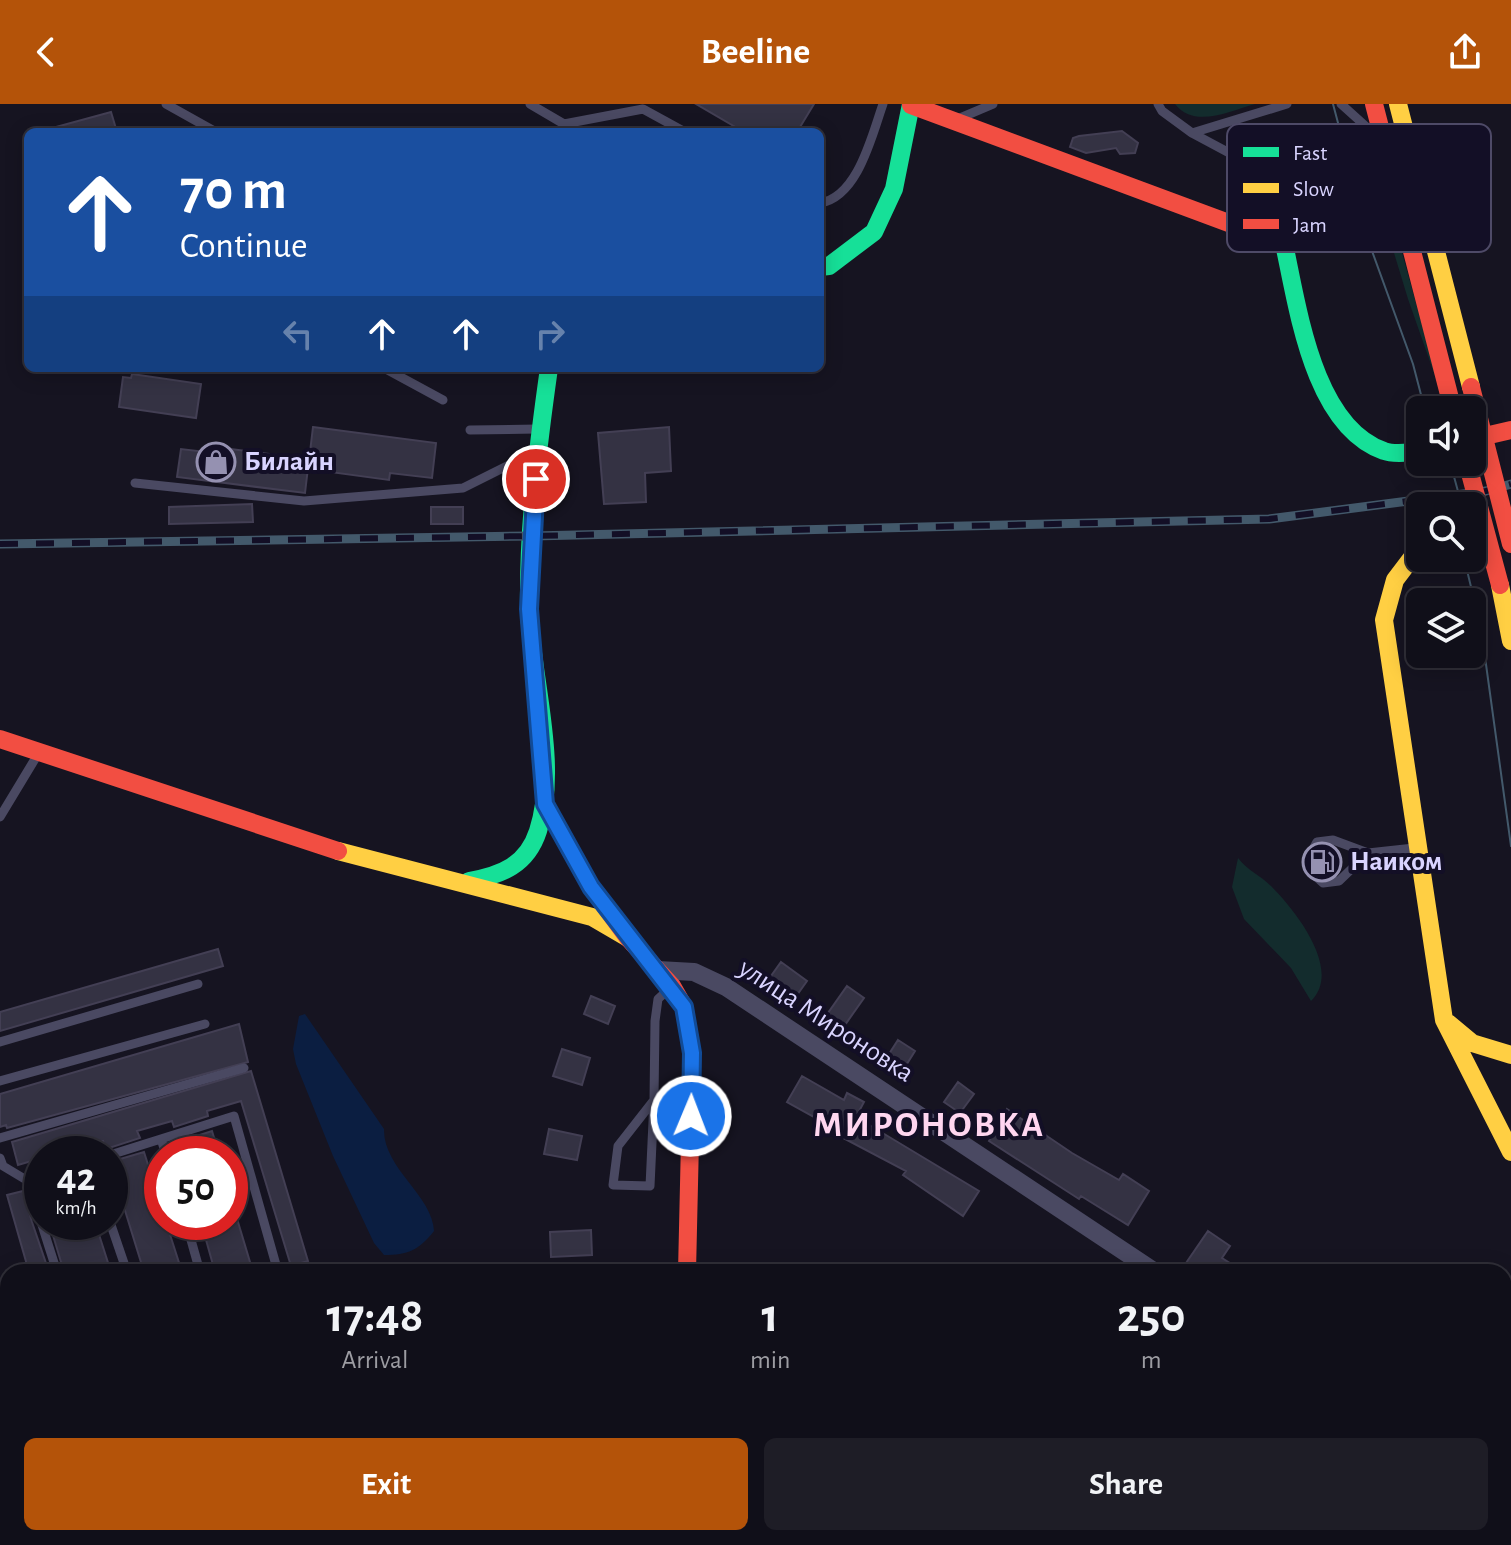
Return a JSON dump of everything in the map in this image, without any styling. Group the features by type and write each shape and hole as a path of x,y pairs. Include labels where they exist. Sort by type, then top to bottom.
{"main road":[{"path":"824,267 874,232 894,189 911,104 1227,223"},
{"path":"1374,104 1379,124"},
{"path":"1398,104 1403,124"},
{"path":"1286,252 1317,376 1339,417 1368,445 1406,455"},
{"path":"1412,252 1449,396"},
{"path":"1436,252 1511,544"},
{"path":"465,882 505,872 528,853 545,804 529,609 538,451 548,372"},
{"path":"1486,436 1511,430"},
{"path":"1471,476 1500,585 1511,641"},
{"path":"1486,530 1511,524"},
{"path":"1406,559 1390,587 1384,620 1444,1020 1511,1152"},
{"path":"0,739 317,845 592,917 628,938"},
{"path":"545,804 591,887 628,938 672,986 684,1007 692,1053 687,1264"},
{"path":"1444,1020 1472,1043 1511,1055"}],"street":[{"name":"улица Мироновка","path":"658,970 694,972 726,987 1143,1264"}],"lane":[{"path":"166,104 209,128"},
{"path":"530,104 564,124 643,109 678,128"},
{"path":"655,114 661,104"},
{"path":"824,201 844,191 870,144 883,104"},
{"path":"953,120 993,104"},
{"path":"1158,104 1162,111 1192,133 1227,152"},
{"path":"1192,133 1287,104"},
{"path":"1341,104 1365,124"},
{"path":"391,372 443,400"},
{"path":"470,430 540,429"},
{"path":"135,483 320,500 463,488 538,451"},
{"path":"0,817 40,751"},
{"path":"1368,853 1339,881 1323,883 1312,873 1310,855 1317,842 1333,840 1368,853 1417,847"},
{"path":"0,1042 198,984"},
{"path":"654,1100 618,1146 613,1185 650,1186 654,1100 658,999 672,986"},
{"path":"0,1081 205,1024"},
{"path":"0,1138 244,1068"},
{"path":"171,1136 234,1116 240,1136"},
{"path":"0,1158 3,1166 24,1179"},
{"path":"248,1166 276,1264"},
{"path":"47,1240 54,1264"},
{"path":"116,1240 124,1264"},
{"path":"191,1240 198,1264"}],"green space":[{"path":"1175,104 1255,104 1202,117 1192,116"},
{"path":"1394,252 1402,252 1441,393"},
{"path":"1238,858 1281,897 1312,941 1322,973 1319,988 1311,1001 1291,968 1244,919 1232,887"}],"water":[{"path":"305,1014 384,1129 391,1156 432,1218 434,1231 412,1250 384,1255 374,1243 333,1156 296,1064 293,1049 299,1016"}],"building":[{"path":"696,104 814,104 799,128 737,128"},
{"path":"111,112 116,128 56,128"},
{"path":"1122,131 1138,143 1135,153 1120,154 1116,148 1086,153 1070,147 1073,138 1079,136"},
{"path":"132,374 201,384 196,418 119,407 123,377 131,378"},
{"path":"313,427 436,443 432,478 390,473 389,480 308,469"},
{"path":"669,427 671,471 645,473 646,502 604,504 598,433"},
{"path":"215,447 309,459 305,493 177,477 181,449 214,453"},
{"path":"252,504 253,522 169,524 169,507"},
{"path":"431,507 463,507 463,524 431,524"},
{"path":"218,949 223,966 0,1031 0,1012"},
{"path":"781,962 807,981 792,1002 766,983"},
{"path":"847,986 864,998 840,1032 823,1020"},
{"path":"591,996 615,1006 608,1024 584,1014"},
{"path":"239,1024 248,1062 7,1128 6,1125 0,1127 0,1094"},
{"path":"898,1040 915,1051 900,1075 882,1065"},
{"path":"562,1049 590,1058 582,1085 553,1076"},
{"path":"251,1071 308,1261 290,1264 241,1101 207,1111 208,1116 174,1127 172,1121 137,1131 140,1138 128,1142 128,1136 32,1136"},
{"path":"802,1076 844,1100 847,1093 864,1102 856,1117 979,1191 963,1216 903,1175 906,1171 828,1130 830,1126 787,1102"},
{"path":"958,1082 974,1094 960,1113 944,1102"},
{"path":"1007,1109 1072,1153 1119,1180 1123,1174 1149,1191 1128,1225 1081,1196 1079,1199 989,1141"},
{"path":"549,1129 582,1136 577,1160 544,1154"},
{"path":"212,1131 214,1136 197,1136"},
{"path":"24,1138 24,1163 18,1165 12,1142"},
{"path":"144,1152 144,1240 172,1240 179,1264 142,1264 128,1220 128,1157"},
{"path":"23,1191 24,1240 38,1240 46,1264 27,1264 7,1195"},
{"path":"591,1230 592,1255 551,1257 550,1232"},
{"path":"1208,1231 1230,1246 1222,1258 1231,1264 1185,1264"},
{"path":"54,1240 101,1240 108,1264 62,1264"},
{"path":"206,1240 243,1240 251,1264 213,1264"}],"tram line":[{"path":"1333,104 1338,124"},
{"path":"1372,252 1413,364 1421,396"},
{"path":"1454,476 1458,492"},
{"path":"1467,572 1481,628 1511,846"}],"railway":[{"path":"0,544 532,536 1269,519 1486,491 1511,484"}],"traffic: fast":[{"path":"824,267 874,232 894,189 911,104"},
{"path":"1286,252 1313,362 1340,417 1360,438 1384,451 1406,453"},
{"path":"469,881 502,872 520,860 533,843 544,805 545,748 531,633 529,576 534,486 548,372"}],"traffic: slow":[{"path":"1398,104 1403,124"},
{"path":"1436,252 1471,387"},
{"path":"1406,565 1395,580 1384,620 1444,1020 1511,1152"},
{"path":"1500,585 1511,641"},
{"path":"338,851 592,917 628,938"},
{"path":"1448,1023 1472,1043 1511,1055"}],"traffic: jam":[{"path":"1374,104 1379,124"},
{"path":"911,105 1227,222"},
{"path":"1412,252 1449,396"},
{"path":"1471,387 1511,544"},
{"path":"1486,436 1511,430"},
{"path":"1471,476 1500,585"},
{"path":"0,739 338,851"},
{"path":"545,804 591,887 628,938 672,986 684,1007 692,1053 687,1264"}],"place":[{"name":"Билайн","path":"216,462"},
{"name":"Наиком","path":"1322,862"}],"district":[{"name":"МИРОНОВКА","path":"929,1125"}],"route":[{"path":"536,479 529,609 545,804 591,887 628,938 672,986 684,1007 692,1053 691,1116"}]}
